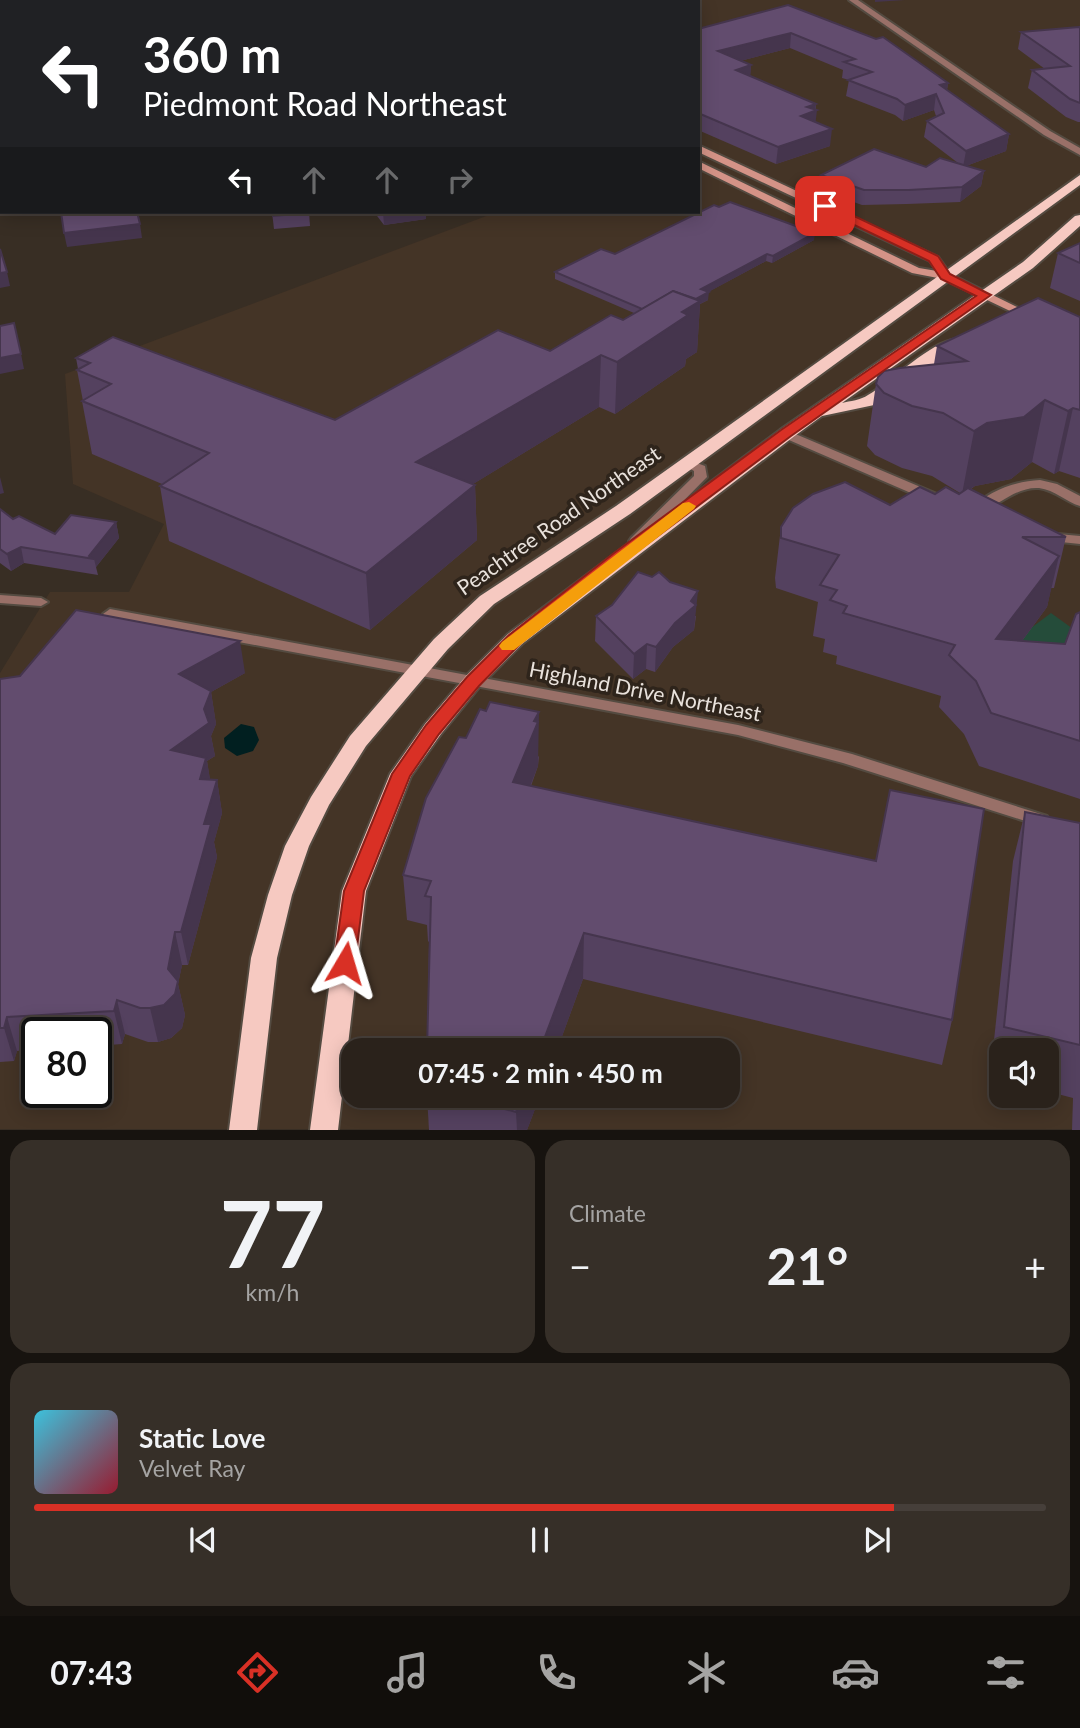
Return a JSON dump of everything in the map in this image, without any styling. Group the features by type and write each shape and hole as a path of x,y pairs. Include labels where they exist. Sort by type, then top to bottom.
{"highway":[{"name":"Peachtree Road Northeast","path":"243,1129 264,958 280,895 297,846 318,803 358,741 445,639 487,600 622,510 1080,179"},
{"path":"324,1129 354,891 401,774 433,729 473,681 515,639 786,433 1028,265 1080,219"},
{"path":"814,414 873,400 948,346 974,338"}],"main road":[{"path":"700,149 933,259 946,276"},
{"path":"700,165 916,271 946,276 1047,324"}],"street":[{"path":"853,0 1046,133 1080,152"},
{"path":"786,433 991,521"},
{"path":"620,557 700,477 700,469 686,463"},
{"path":"960,508 1003,490 1037,483 1052,486 1080,502"},
{"path":"1034,534 1080,540"},
{"path":"0,599 41,603"},
{"name":"Highland Drive Northeast","path":"110,614 738,730 846,758 1059,825"}],"shaded area":[{"path":"700,0 1080,0 1080,1129 0,1129 0,673 50,592 129,592 164,524 73,484 65,374 492,214 700,214"}],"green space":[{"path":"1051,613 1080,634 1080,654 1002,667 1031,628"}],"water":[{"path":"241,724 254,727 259,740 253,751 237,756 225,748 224,738"}],"building":[{"path":"788,5 876,39 883,37 948,83 940,85 1009,134 966,151 927,121 944,113 936,94 905,105 897,99 848,80 872,72 844,62 855,59 791,33 718,51 751,65 736,70 816,104 807,107 817,110 801,116 832,129 778,147 700,114 700,28"},
{"path":"1080,27 1080,103 1070,99 1032,70 1070,66 1021,32"},
{"path":"874,149 926,167 940,158 984,171 962,187 909,190 864,190 821,175"},
{"path":"730,202 815,233 773,256 767,254 701,289 709,292 696,299 673,291 642,309 555,272 601,249 615,254 714,205 719,207"},
{"path":"61,214 138,214 140,224 64,233"},
{"path":"1080,243 1080,263 1058,253"},
{"path":"0,249 7,272 0,273"},
{"path":"673,291 700,301 682,312 688,315 617,362 601,355 416,462 475,485 366,573 160,486 209,453 82,401 111,384 77,370 90,363 76,358 113,337 335,420 498,330 550,351 611,315 623,320"},
{"path":"1038,298 1080,317 1080,410 1073,408 1068,411 1045,400 1024,417 987,423 974,431 943,413 912,406 884,393 876,384 884,371 967,361 937,346"},
{"path":"14,323 21,354 0,358 0,326"},
{"path":"845,482 890,505 920,487 935,494 946,487 959,494 968,488 1066,537 1022,537 1059,556 996,639 1065,644 1076,614 1080,612 1080,741 991,713 976,681 949,655 955,645 843,613 847,606 830,600 837,590 820,585 839,555 781,538 781,527 793,508 813,494"},
{"path":"0,509 13,519 19,516 55,534 71,515 116,522 89,556 94,559 21,547 7,554 0,549"},
{"path":"638,572 652,577 659,572 670,582 698,591 691,601 696,605 675,623 656,647 647,644 634,654 596,616 612,605"},
{"path":"76,610 240,641 179,674 211,691 204,709 209,723 171,750 206,758 200,779 217,780 204,824 211,824 181,932 175,932 168,969 178,981 175,994 164,1005 140,1008 117,1000 114,1011 7,1017 4,1028 0,1028 0,679 20,676"},
{"path":"490,702 539,712 534,721 538,722 513,782 876,861 890,790 984,809 952,1020 584,933 545,1038 427,1038 431,897 425,896 431,881 403,875 426,798 459,737 466,738 480,709 486,711"},
{"path":"1025,812 1080,823 1080,1045 1004,1027"},
{"path":"501,1108 518,1108 516,1112"}],"slow traffic":[{"path":"508,646 689,506"}],"route":[{"path":"345,963 354,891 401,774 433,729 473,681 515,639 620,557 786,433 985,295 946,276 933,259 825,206"}]}
